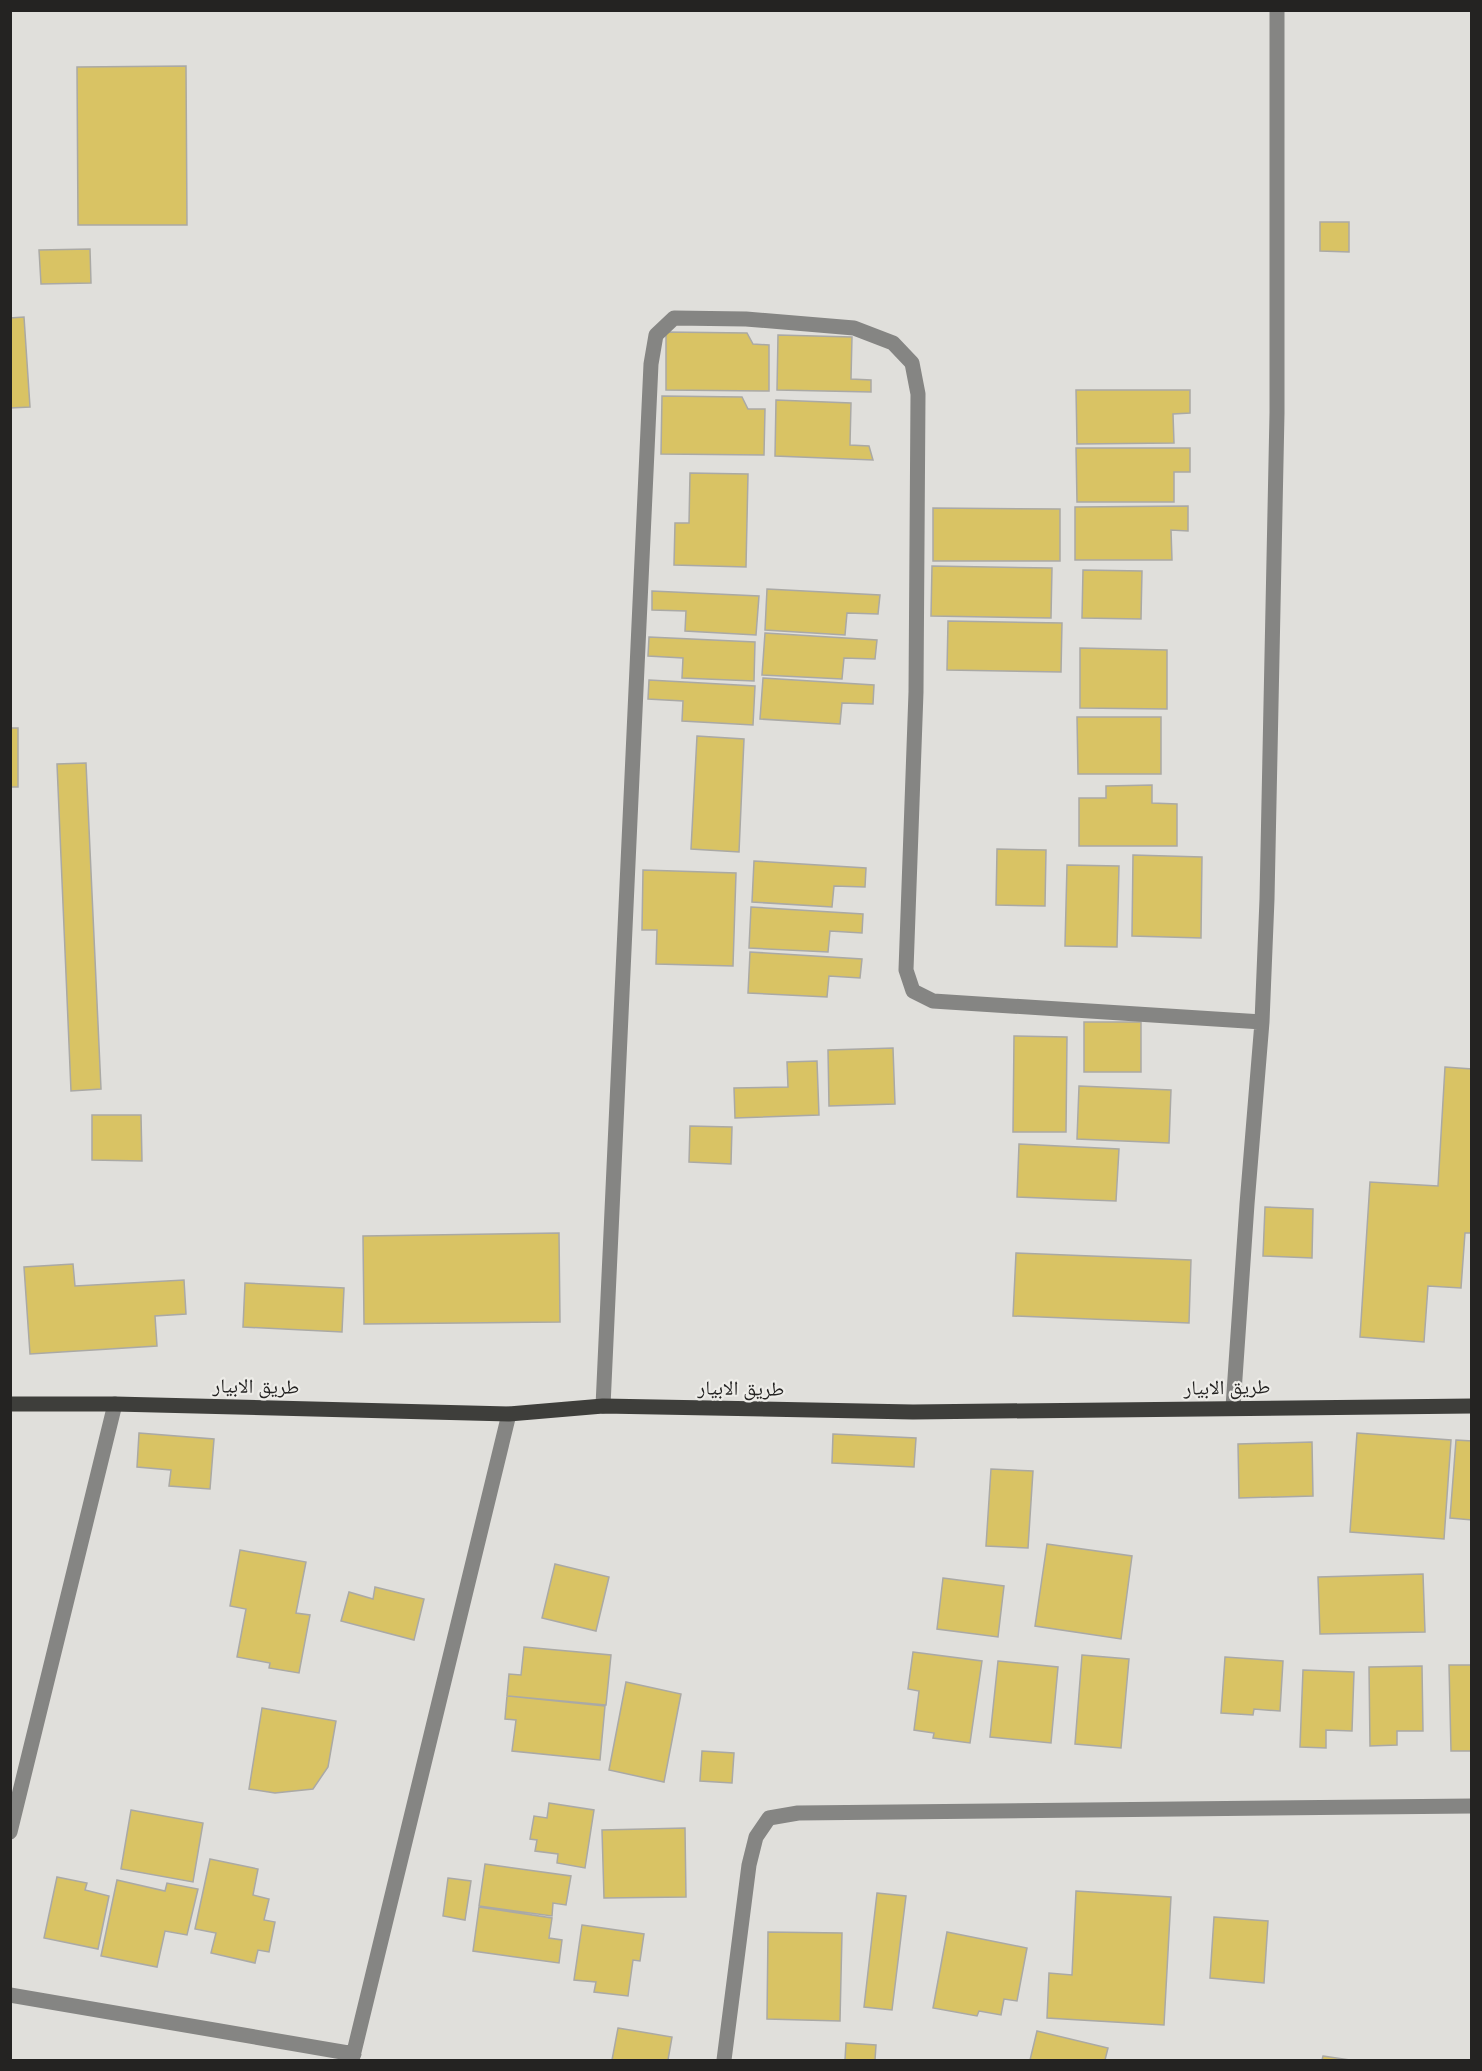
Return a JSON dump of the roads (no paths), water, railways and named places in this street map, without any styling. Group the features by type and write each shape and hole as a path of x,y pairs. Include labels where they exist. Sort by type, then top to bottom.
{"main road":[{"name":"طريق الابيار","path":"10,1404 115,1404 509,1414 603,1406 913,1412 1472,1406"}],"street":[{"path":"1233,1407 1262,1022 1267,875 1277,412 1277,10"},
{"path":"603,1406 651,364 656,335 674,318 746,319 854,328 893,343 912,363 918,394 916,668 906,970 913,991 933,1002 1262,1022"},
{"path":"10,1832 115,1404"},
{"path":"10,1995 353,2057 509,1414"},
{"path":"724,2061 749,1865 756,1837 769,1818 798,1813 1472,1806"}]}
